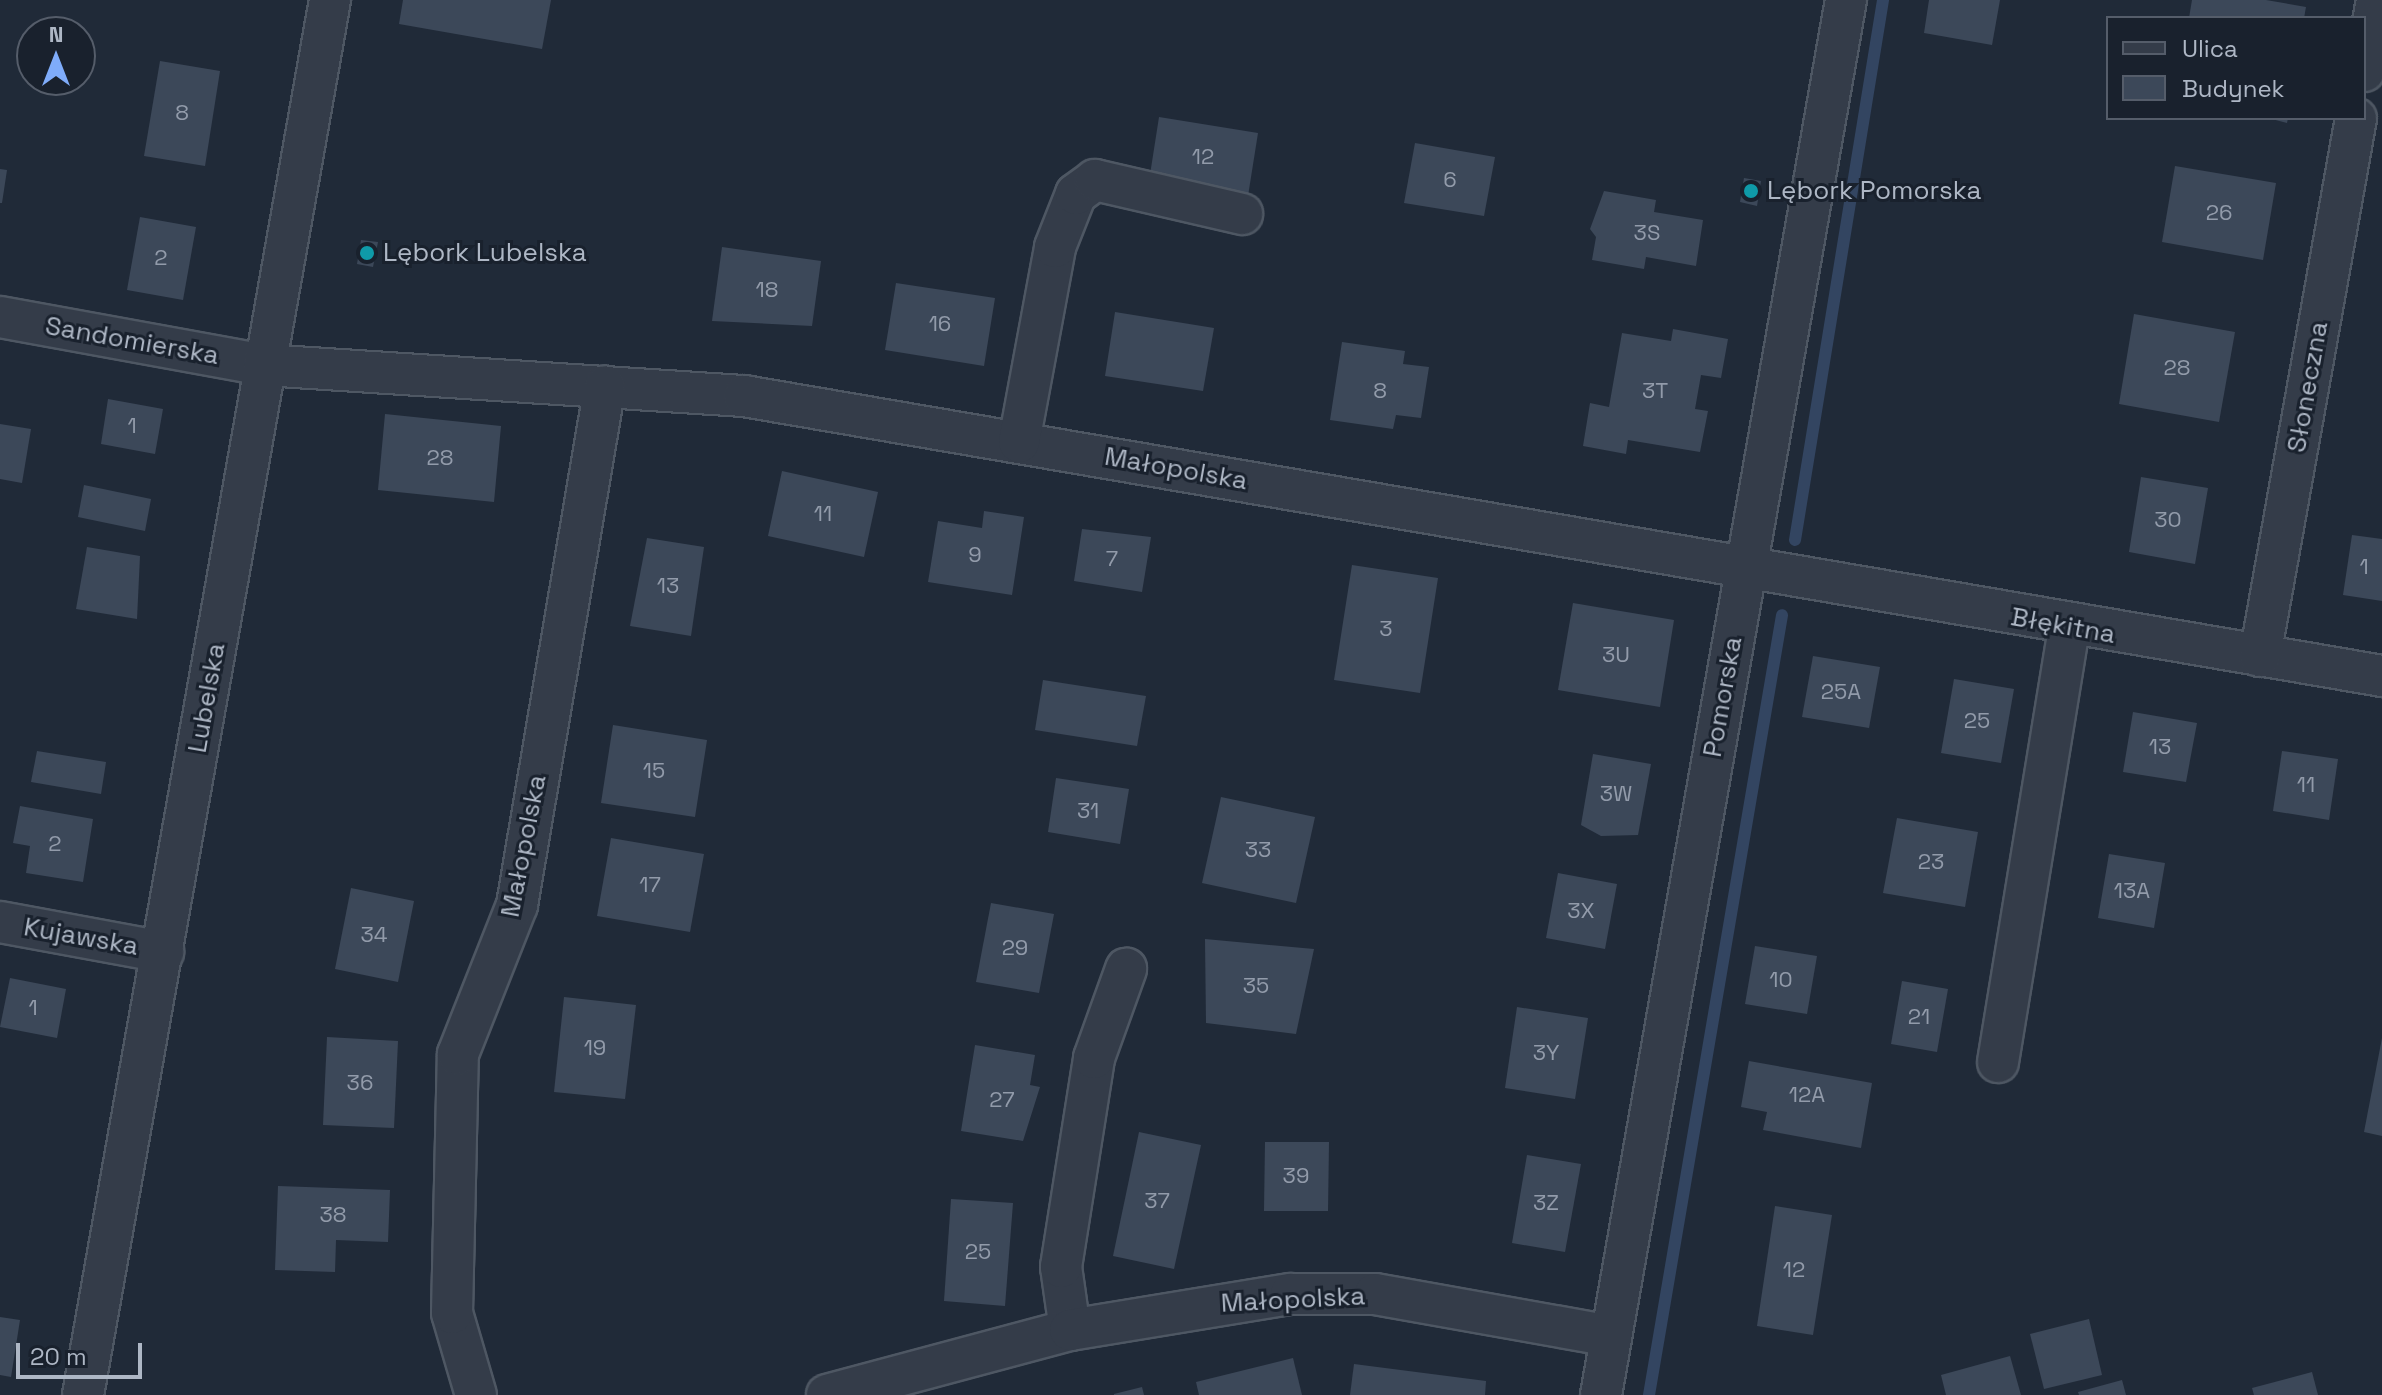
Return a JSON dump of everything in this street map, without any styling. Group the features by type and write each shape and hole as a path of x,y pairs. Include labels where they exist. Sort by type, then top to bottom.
{"street":[{"name":"Lubelska","path":"83,1395 330,0"},
{"name":"Pomorska","path":"1601,1395 1846,0"},
{"path":"2366,60 2377,0"},
{"name":"Słoneczna","path":"2260,656 2356,120"},
{"path":"1019,442 1055,247 1076,194 1095,180 1242,214"},
{"name":"Sandomierska","path":"0,317 264,365"},
{"name":"Małopolska","path":"264,365 744,396 1746,565"},
{"name":"Małopolska","path":"476,1395 452,1313 458,1054 517,905 605,386"},
{"name":"Błękitna","path":"1746,565 2069,628 2382,676"},
{"path":"1998,1062 2069,628"},
{"name":"Kujawska","path":"0,922 163,952"},
{"path":"1070,1330 1061,1267 1094,1058 1126,969"},
{"name":"Małopolska","path":"827,1395 1070,1330 1234,1300 1330,1292 1610,1336"}],"building":[{"path":"403,0 551,0 542,49 399,24"},
{"path":"1929,0 2000,0 1992,45 1924,33"},
{"path":"2192,0 2266,0 2306,7 2304,16 2189,16"},
{"path":"160,61 220,71 205,166 144,156"},
{"path":"1159,117 1258,133 1248,196 1149,181"},
{"path":"1415,143 1495,157 1484,216 1404,203"},
{"path":"2175,166 2276,183 2263,260 2162,242"},
{"path":"0,169 7,170 2,203 0,203"},
{"name":"Lębork Pomorska","path":"1744,178 1761,181 1757,206 1740,202"},
{"path":"1604,191 1656,200 1654,212 1703,220 1696,266 1646,257 1644,269 1592,260 1596,237 1590,229"},
{"path":"140,217 196,227 183,300 127,290"},
{"name":"Lębork Lubelska","path":"361,240 378,242 373,267 357,264"},
{"path":"722,247 821,261 812,326 712,321"},
{"path":"896,283 995,298 984,366 885,350"},
{"path":"1115,312 1214,328 1203,391 1105,376"},
{"path":"2134,314 2235,332 2219,422 2119,404"},
{"path":"1673,329 1728,339 1721,378 1701,375 1695,409 1708,411 1700,452 1628,440 1626,454 1583,446 1590,403 1609,407 1622,333 1671,341"},
{"path":"1342,342 1405,351 1403,364 1429,367 1421,418 1396,415 1393,429 1330,420"},
{"path":"108,399 163,409 155,454 101,444"},
{"path":"385,414 501,426 494,502 378,490"},
{"path":"0,424 31,429 22,483 0,479"},
{"path":"782,471 878,492 864,557 768,536"},
{"path":"2141,477 2208,488 2195,564 2129,552"},
{"path":"84,485 151,499 145,531 78,517"},
{"path":"984,511 1024,517 1012,595 928,582 938,521 982,528"},
{"path":"1082,529 1151,537 1142,592 1074,581"},
{"path":"2352,535 2382,539 2382,601 2343,595"},
{"path":"647,538 704,547 691,636 630,626"},
{"path":"87,547 140,556 137,619 76,609"},
{"path":"1352,565 1438,578 1420,693 1334,680"},
{"path":"1573,603 1674,620 1660,707 1558,690"},
{"path":"1813,656 1880,667 1869,728 1802,717"},
{"path":"1954,679 2014,689 2001,763 1941,753"},
{"path":"1043,680 1146,696 1137,746 1035,730"},
{"path":"2133,712 2197,723 2186,782 2123,772"},
{"path":"613,725 707,740 695,817 601,803"},
{"path":"37,751 106,762 101,794 31,782"},
{"path":"2282,751 2338,759 2329,820 2273,811"},
{"path":"1593,754 1651,764 1638,835 1601,836 1581,825"},
{"path":"1056,778 1129,789 1120,844 1048,832"},
{"path":"1221,797 1315,817 1296,903 1202,883"},
{"path":"20,806 93,819 83,882 26,873 30,846 13,843"},
{"path":"1897,818 1978,832 1965,907 1883,893"},
{"path":"611,838 704,854 690,932 597,916"},
{"path":"2109,854 2165,863 2154,928 2098,918"},
{"path":"1558,873 1617,884 1605,949 1546,938"},
{"path":"351,888 414,901 398,982 335,969"},
{"path":"991,903 1054,914 1039,993 976,982"},
{"path":"1205,939 1314,949 1296,1034 1206,1023"},
{"path":"1755,946 1817,956 1807,1014 1745,1004"},
{"path":"10,978 66,989 57,1038 0,1027"},
{"path":"1902,981 1948,989 1937,1052 1891,1044"},
{"path":"564,997 636,1005 625,1099 554,1092"},
{"path":"1517,1007 1588,1018 1575,1099 1505,1088"},
{"path":"327,1037 398,1041 394,1128 323,1125"},
{"path":"2382,1038 2382,1136 2364,1132"},
{"path":"975,1045 1035,1055 1030,1085 1040,1087 1023,1141 961,1131"},
{"path":"1749,1061 1872,1083 1861,1148 1763,1130 1767,1112 1741,1107"},
{"path":"1139,1132 1201,1145 1174,1269 1113,1256"},
{"path":"1265,1142 1329,1142 1328,1211 1264,1211"},
{"path":"1527,1155 1581,1164 1565,1252 1512,1243"},
{"path":"278,1186 390,1190 388,1242 336,1240 335,1272 275,1270"},
{"path":"951,1199 1013,1203 1005,1306 944,1301"},
{"path":"1775,1206 1832,1215 1813,1335 1757,1326"},
{"path":"0,1317 20,1320 11,1377 0,1375"},
{"path":"2089,1319 2102,1375 2044,1389 2030,1334"},
{"path":"2010,1356 2021,1395 1946,1395 1941,1375"},
{"path":"1293,1358 1302,1395 1199,1395 1196,1382"},
{"path":"1354,1364 1486,1381 1485,1395 1350,1395"},
{"path":"2312,1372 2318,1395 2254,1395 2252,1388"},
{"path":"2122,1380 2126,1395 2079,1395 2078,1392"},
{"path":"1142,1387 1144,1395 1114,1395 1114,1394"}],"waterway":[{"path":"1795,540 1883,0"},
{"path":"1649,1395 1782,615"}],"place":[{"name":"Lębork Pomorska","path":"1751,191"},
{"name":"Lębork Lubelska","path":"367,253"}]}
